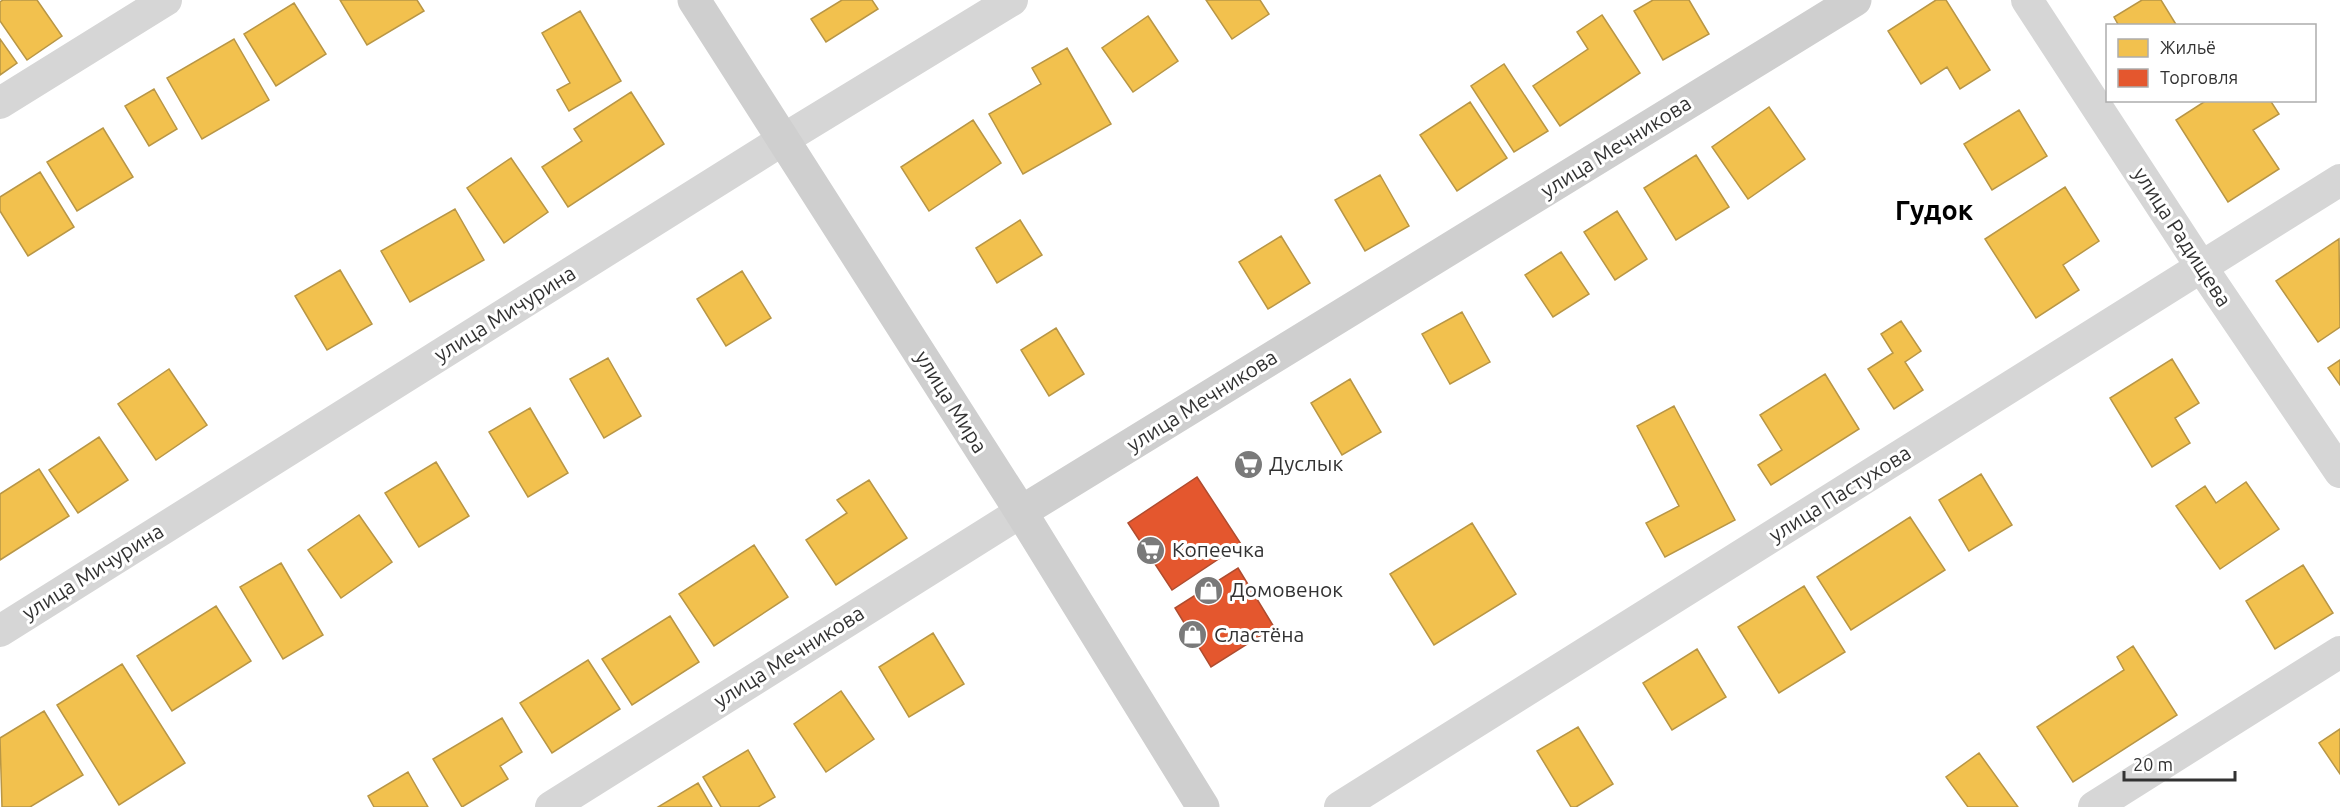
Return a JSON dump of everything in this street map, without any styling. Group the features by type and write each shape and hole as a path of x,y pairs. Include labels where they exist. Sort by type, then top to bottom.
{"main road":[{"name":"улица Мира","path":"694,0 1021,512 1203,807"},
{"name":"улица Мечникова","path":"1021,512 1855,0"}],"street":[{"path":"0,103 166,0"},
{"name":"улица Мичурина","path":"0,631 784,140 1012,0"},
{"name":"улица Радищева","path":"2027,0 2202,268 2340,472"},
{"name":"улица Пастухова","path":"1340,807 2340,180"},
{"name":"улица Мечникова","path":"551,807 1021,512"},
{"path":"2094,807 2340,652"}],"building: Жильё":[{"path":"3,0 37,0 62,36 27,60 0,21 0,2"},
{"path":"340,0 417,0 424,11 367,45"},
{"path":"842,0 872,0 878,9 826,42 811,19"},
{"path":"1206,0 1260,0 1269,14 1232,39"},
{"path":"1653,0 1689,0 1709,34 1663,60 1634,11"},
{"path":"1936,0 1946,0 1990,70 1960,89 1947,67 1921,84 1888,31"},
{"path":"2142,0 2161,0 2176,24 2118,24 2114,17"},
{"path":"294,3 326,54 276,86 244,34"},
{"path":"580,11 621,81 569,111 557,90 570,83 542,33"},
{"path":"1602,15 1640,73 1560,126 1533,86 1588,49 1577,32"},
{"path":"1148,16 1178,61 1133,92 1102,48"},
{"path":"0,39 17,63 0,75"},
{"path":"234,39 269,100 202,139 167,78"},
{"path":"1067,48 1111,124 1023,174 989,114 1041,84 1032,68"},
{"path":"1504,64 1548,131 1514,152 1471,86"},
{"path":"154,89 177,129 149,146 125,106"},
{"path":"631,92 664,144 568,207 542,167 582,141 574,129"},
{"path":"1470,102 1507,158 1457,191 1420,135"},
{"path":"2204,102 2271,102 2279,114 2253,130 2279,169 2228,202 2176,120"},
{"path":"1769,107 1805,159 1748,199 1712,147"},
{"path":"2019,110 2047,156 1992,190 1964,144"},
{"path":"973,120 1001,163 929,211 901,167"},
{"path":"103,128 133,177 77,211 47,162"},
{"path":"1696,155 1729,207 1676,240 1644,188"},
{"path":"511,158 548,212 504,243 467,188"},
{"path":"40,172 74,227 28,256 0,211 0,197"},
{"path":"1380,175 1409,226 1365,251 1335,200"},
{"path":"2065,187 2099,241 2063,265 2079,290 2036,318 1985,239"},
{"path":"455,209 484,260 410,302 381,251"},
{"path":"1617,211 1647,259 1615,280 1584,232"},
{"path":"1020,220 1042,255 997,283 976,248"},
{"path":"1281,236 1310,283 1268,309 1239,262"},
{"path":"2339,239 2340,327 2318,342 2276,281"},
{"path":"1561,252 1589,294 1553,317 1525,275"},
{"path":"340,270 372,324 327,350 295,296"},
{"path":"742,271 771,318 726,346 697,299"},
{"path":"1462,312 1490,362 1450,384 1422,334"},
{"path":"1901,321 1921,351 1905,362 1923,390 1894,409 1868,369 1893,353 1881,334"},
{"path":"1056,328 1084,374 1049,396 1021,350"},
{"path":"608,358 641,416 604,438 570,379"},
{"path":"2172,359 2199,403 2175,418 2190,443 2152,467 2110,398"},
{"path":"2340,360 2340,385 2328,368"},
{"path":"169,369 207,425 156,460 118,404"},
{"path":"1825,374 1859,429 1771,485 1758,465 1782,450 1760,415"},
{"path":"1350,379 1381,432 1342,455 1311,403"},
{"path":"1674,406 1735,520 1665,557 1646,523 1679,506 1637,426"},
{"path":"530,408 568,473 528,497 489,432"},
{"path":"99,437 128,480 78,513 49,470"},
{"path":"436,462 469,516 419,547 385,493"},
{"path":"39,469 69,516 0,560 0,494"},
{"path":"1981,474 2012,525 1969,551 1939,500"},
{"path":"869,480 907,538 836,585 806,540 847,513 837,500"},
{"path":"2246,482 2279,529 2220,569 2176,506 2205,486 2216,503"},
{"path":"359,515 392,562 341,598 308,550"},
{"path":"1910,517 1945,570 1851,630 1817,577"},
{"path":"1472,523 1516,594 1434,645 1390,574"},
{"path":"754,545 788,597 714,646 679,594"},
{"path":"281,563 323,635 283,659 240,587"},
{"path":"2303,565 2333,613 2275,649 2246,601"},
{"path":"1804,586 1845,652 1779,693 1738,627"},
{"path":"216,606 251,661 172,711 137,656"},
{"path":"670,616 699,662 632,705 602,659"},
{"path":"933,633 964,684 909,717 879,667"},
{"path":"2133,646 2177,715 2073,782 2037,727 2124,670 2117,657"},
{"path":"1697,649 1726,697 1672,730 1643,683"},
{"path":"588,660 620,709 552,753 520,703"},
{"path":"122,664 185,763 119,805 57,705"},
{"path":"841,691 874,739 826,772 794,724"},
{"path":"44,711 83,775 30,807 2,807 0,738"},
{"path":"502,718 522,752 500,766 508,779 462,807 433,759"},
{"path":"1578,727 1613,784 1576,807 1571,807 1537,751"},
{"path":"2340,729 2340,774 2319,743"},
{"path":"748,750 775,797 758,807 721,807 703,777"},
{"path":"1979,753 2018,807 1968,807 1946,777"},
{"path":"408,772 428,807 374,807 368,796"},
{"path":"698,783 712,807 658,807"}],"building: Торговля":[{"path":"1197,477 1241,544 1172,590 1128,523"},
{"path":"1238,568 1274,627 1211,667 1175,608"}],"place":[{"name":"Дуслык","path":"1248,464"},
{"name":"Копеечка","path":"1151,550"},
{"name":"Домовенок","path":"1209,590"},
{"name":"Сластёна","path":"1193,635"}],"district":[{"name":"Гудок","path":"1934,211"}]}
